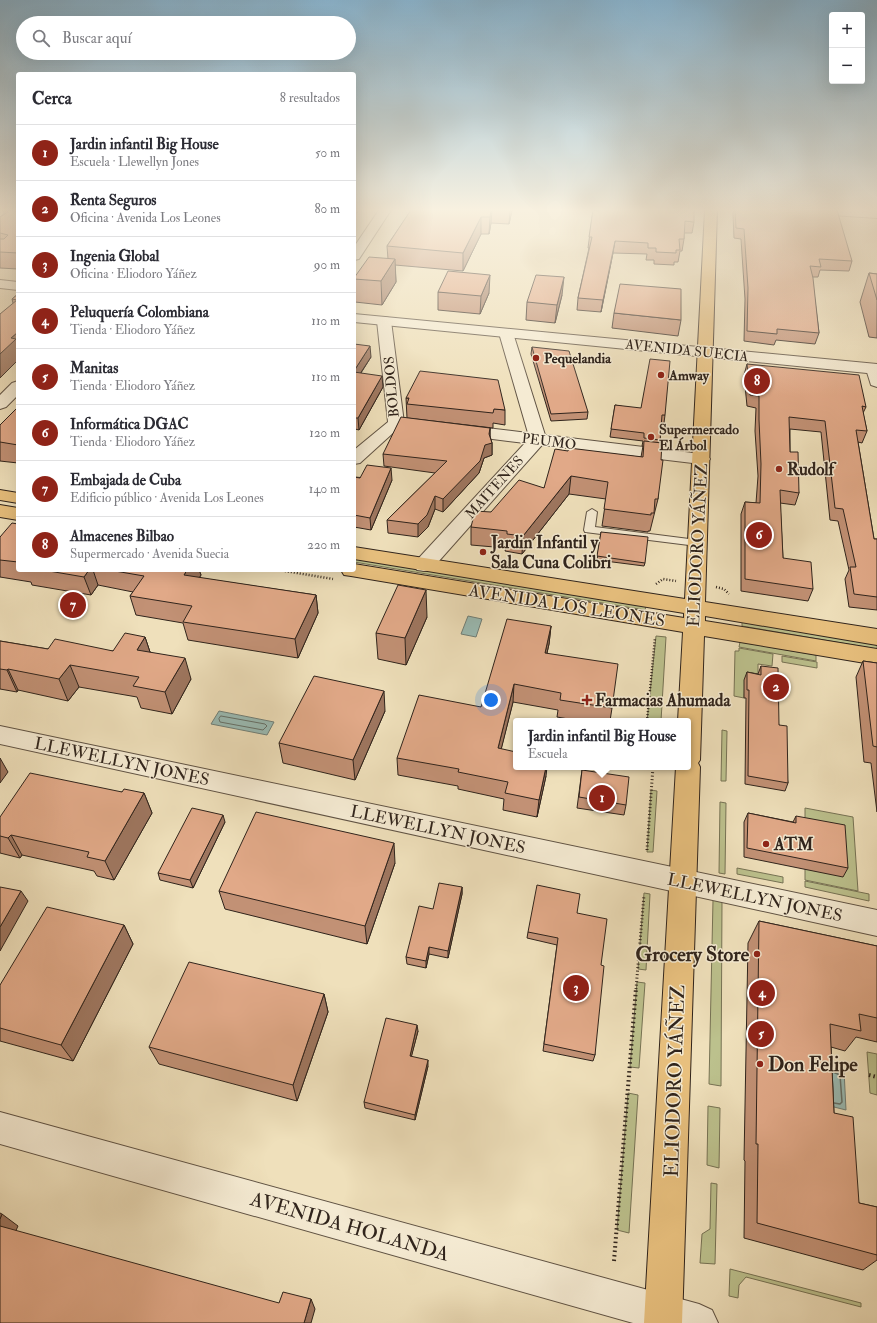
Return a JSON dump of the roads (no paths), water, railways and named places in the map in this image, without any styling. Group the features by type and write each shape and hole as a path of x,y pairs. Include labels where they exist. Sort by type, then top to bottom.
{"main road":[{"name":"ELIODORO YÁÑEZ","path":"690,718 708,272"},
{"path":"0,495 16,498"},
{"path":"0,511 16,514"},
{"name":"AVENIDA LOS LEONES","path":"356,553 694,616 877,657"},
{"name":"AVENIDA LOS LEONES","path":"356,571 694,616 877,637"},
{"name":"ELIODORO YÁÑEZ","path":"663,1318 688,770"}],"street":[{"path":"0,284 16,286"},
{"name":"AVENIDA SUECIA","path":"356,318 706,352 876,373"},
{"name":"BOLDOS","path":"356,458 404,424 384,321"},
{"name":"MAITENES","path":"424,565 538,440 506,333"},
{"path":"0,404 16,388"},
{"name":"PEUMO","path":"443,428 701,459"},
{"name":"LLEWELLYN JONES","path":"0,735 877,923"},
{"name":"AVENIDA HOLANDA","path":"0,1128 663,1318 699,1323"}],"lane":[{"path":"592,512 589,530 697,543"}],"water":[{"path":"468,616 482,619 476,637 461,634"},
{"path":"219,711 274,722 267,735 211,724"},
{"path":"824,1066 844,1070 846,1110 826,1105"}],"place":[{"name":"Pequelandia","path":"536,358"},
{"name":"Amway","path":"661,375"},
{"name":"Almacenes Bilbao","path":"757,381"},
{"name":"Supermercado El Árbol","path":"651,437"},
{"name":"Rudolf","path":"779,469"},
{"name":"Informática DGAC","path":"759,535"},
{"name":"Jardin Infantil y Sala Cuna Colibri","path":"483,552"},
{"name":"Embajada de Cuba","path":"73,605"},
{"name":"Renta Seguros","path":"776,687"},
{"name":"Farmacias Ahumada","path":"587,700"},
{"name":"Jardin infantil Big House","path":"602,798"},
{"name":"ATM","path":"766,844"},
{"name":"Grocery Store","path":"757,954"},
{"name":"Ingenia Global","path":"576,988"},
{"name":"Peluquería Colombiana","path":"762,993"},
{"name":"Manitas","path":"761,1034"},
{"name":"Don Felipe","path":"760,1064"}]}
